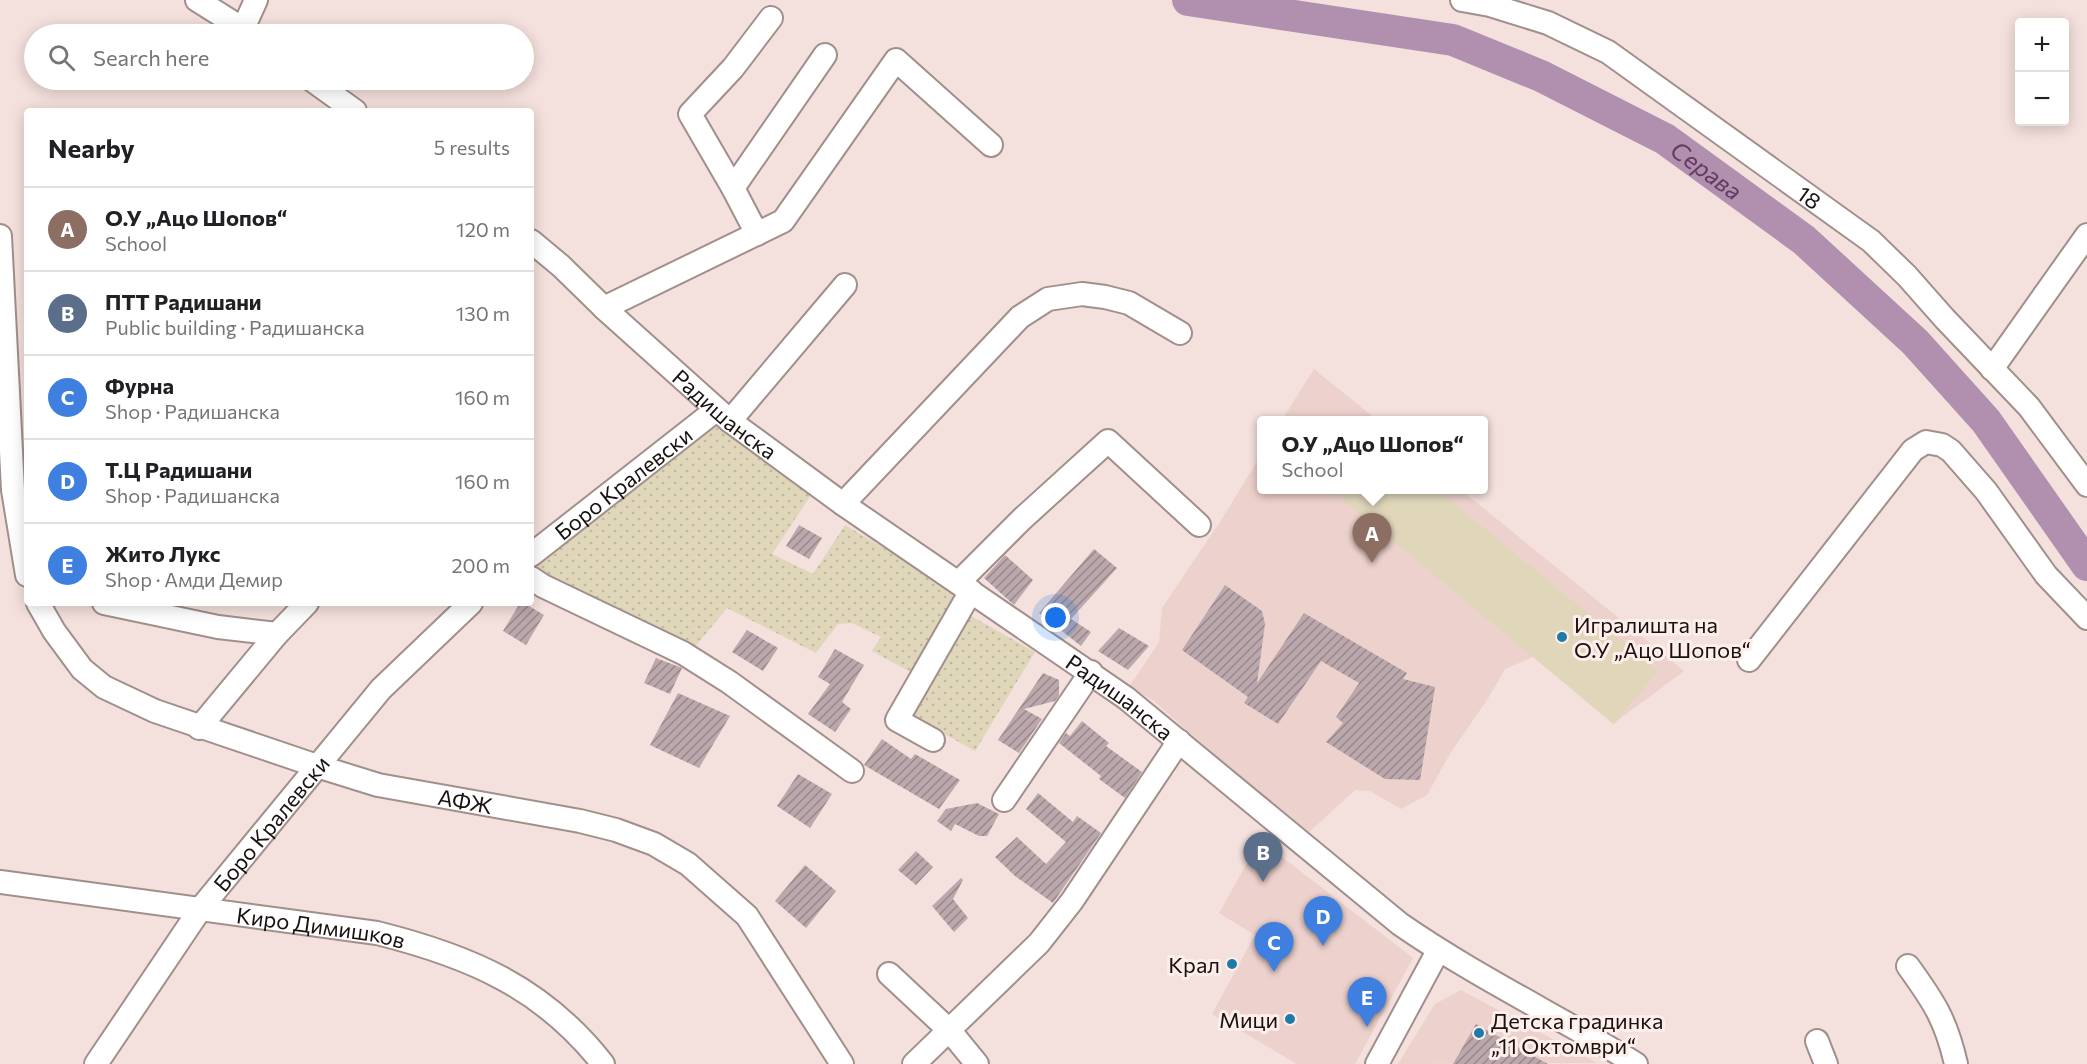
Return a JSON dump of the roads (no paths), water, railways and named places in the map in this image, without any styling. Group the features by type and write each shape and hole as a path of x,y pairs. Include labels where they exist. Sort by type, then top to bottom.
{"street":[{"path":"197,0 234,24"},
{"path":"249,24 256,0"},
{"name":"18","path":"1462,0 1490,5 1548,23 1608,52 1871,241 1907,276 2029,407 2087,485"},
{"path":"757,234 734,188 690,114 733,68 771,18"},
{"path":"734,188 825,55"},
{"path":"604,308 783,221 896,60 991,145"},
{"path":"326,90 351,108"},
{"path":"1992,369 2087,234"},
{"path":"0,236 13,490 24,557"},
{"name":"Радишанска","path":"534,244 723,415 843,504 1126,698 1391,917 1438,951 1541,1007 1636,1064"},
{"name":"Боро Кралевски","path":"534,553 723,415 845,285"},
{"path":"843,504 1020,317 1048,299 1082,294 1129,303 1180,333"},
{"path":"933,740 897,720 965,586 1022,519 1108,441 1198,525"},
{"path":"1749,660 1913,450 1926,442 1942,445 1951,451 1986,491 2046,575 2087,618"},
{"path":"534,580 683,653 729,682 852,771"},
{"name":"АФЖ","path":"40,606 54,631 82,669 104,687 155,711 199,728 378,785 580,821 616,830 654,844 688,864 747,916 842,1064"},
{"path":"118,606 218,627 277,634"},
{"path":"199,728 277,634 304,606"},
{"name":"Боро Кралевски","path":"96,1064 201,908 381,689 468,606"},
{"path":"1004,800 1091,672"},
{"path":"914,1064 1046,934 1072,901 1179,741"},
{"name":"Киро Димишков","path":"0,882 377,933 423,945 467,961 522,989 552,1012 588,1045 603,1064"},
{"path":"1377,1064 1438,951"},
{"path":"1908,966 1935,1003 1944,1021 1956,1064"},
{"path":"889,974 950,1031 976,1064"},
{"path":"1817,1041 1826,1064"}],"waterway":[{"name":"Серава","path":"1188,0 1453,40 1541,76 1665,139 1804,240 1915,342 1986,421 2087,565"}],"place":[{"name":"О.У „Ацо Шопов“","path":"1372,563"},
{"name":"Игралишта на О.У „Ацо Шопов“","path":"1562,637"},
{"name":"ПТТ Радишани","path":"1263,882"},
{"name":"Т.Ц Радишани","path":"1323,946"},
{"name":"Крал","path":"1232,964"},
{"name":"Фурна","path":"1274,972"},
{"name":"Мици","path":"1290,1019"},
{"name":"Жито Лукс","path":"1367,1027"},
{"name":"Детска градинка „11 Октомври“","path":"1479,1033"}]}
